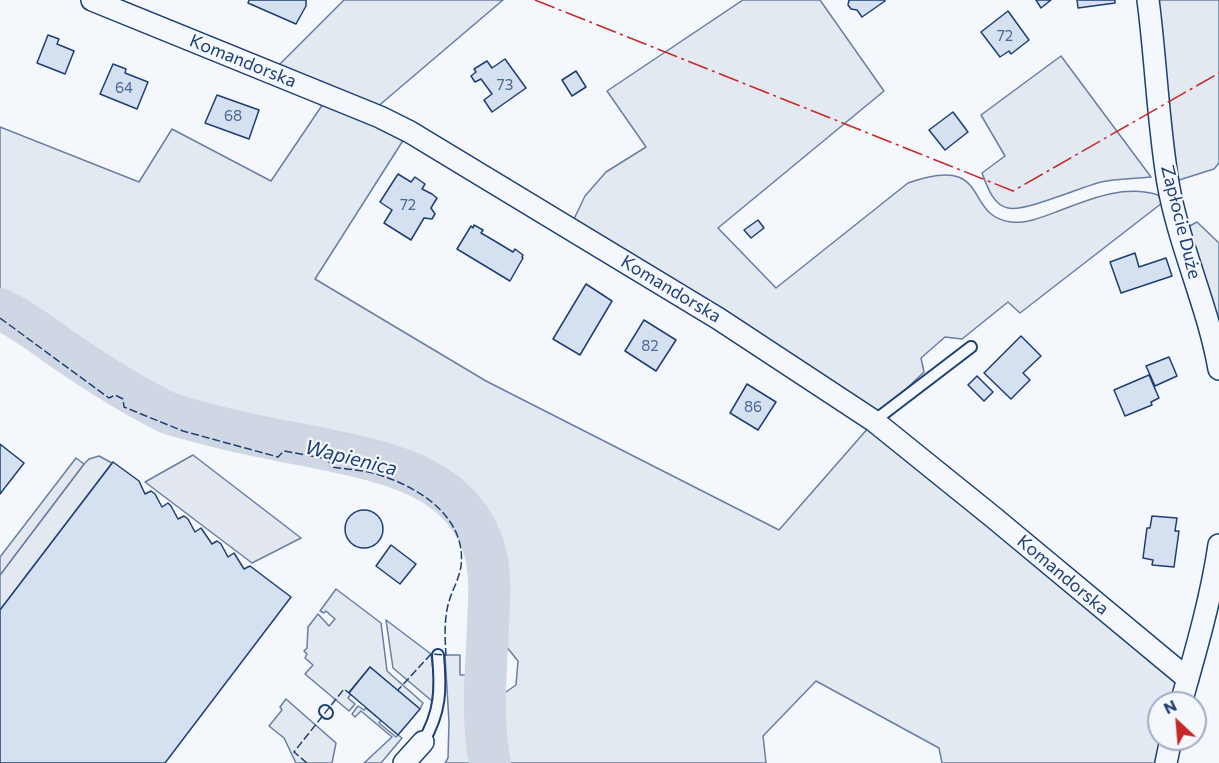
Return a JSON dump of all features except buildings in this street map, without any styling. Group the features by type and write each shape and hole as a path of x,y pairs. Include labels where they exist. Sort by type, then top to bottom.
{"street":[{"name":"Komandorska","path":"92,0 358,107 410,132 719,319 874,422 993,517 1188,679"},
{"name":"Zapłocie Duże","path":"1148,0 1168,183 1206,314 1219,369"},
{"path":"1184,691 1214,581 1219,545"},
{"path":"404,763 423,742"}],"lane":[{"path":"874,422 970,347"},
{"path":"423,742 438,711 440,675 438,655"}],"shaded area":[{"path":"344,0 503,0 376,108 276,68"},
{"path":"743,0 820,0 884,91 718,228 776,288 908,183 935,176 953,176 965,181 986,209 996,217 1011,222 1034,220 1093,198 1119,192 1145,192 1158,195 1162,203 1020,313 1008,302 962,339 945,337 921,358 924,372 885,409 873,411 573,221 585,196 606,172 646,147 607,91"},
{"path":"1156,0 1219,0 1219,163 1214,169 1176,181"},
{"path":"1061,56 1151,177 1107,181 1027,206 1008,208 998,203 991,194 982,173 1005,156 981,115"},
{"path":"325,101 404,139 315,279 486,381 779,530 869,427 1178,682 1175,691 1147,691 1147,751 1159,751 1157,763 942,763 939,748 816,681 763,736 766,763 503,763 498,709 503,694 516,685 518,661 501,640 495,554 483,521 464,495 442,476 404,459 229,424 171,407 110,374 24,312 0,302 0,127 139,182 172,129 271,181"},
{"path":"1197,222 1219,243 1219,339 1186,228"},
{"path":"193,455 301,538 252,563 145,482"},
{"path":"99,456 112,463 0,610 0,575 84,464 89,459"},
{"path":"76,458 84,464 0,575 0,557"},
{"path":"336,589 381,623 387,671 423,703 420,709 370,667 349,692 351,694 348,698 355,704 349,711 305,674 313,665 305,658 307,654 304,651 307,648 308,627 318,614 329,626 335,619 326,611 324,613 320,611"},
{"path":"386,620 431,654 434,679 432,701 393,668"},
{"path":"445,655 460,655 460,675 472,675 475,763 445,763 448,758 449,722"},
{"path":"286,699 336,743 332,763 296,763 284,738 269,726 282,710 280,707"},
{"path":"358,706 364,710 366,708 381,720 379,723 396,737 398,735 402,738 381,763 364,763 392,737 361,711 355,717 352,714"}],"waterway":[{"name":"Wapienica","path":"0,309 25,323 114,383 166,412 229,430 378,462 425,480 463,509 476,530 488,564 485,712 490,763"}],"fence":[{"path":"0,318 109,398 115,395 123,399 124,407 183,431 278,457 284,451 328,459 331,467 376,474 392,479 423,495 436,506 448,519 461,548 460,571 447,611 446,655 431,654 398,690"},
{"path":"307,763 294,752 344,689 349,693"}],"power":[{"path":"535,0 1013,191 1219,73"}]}
